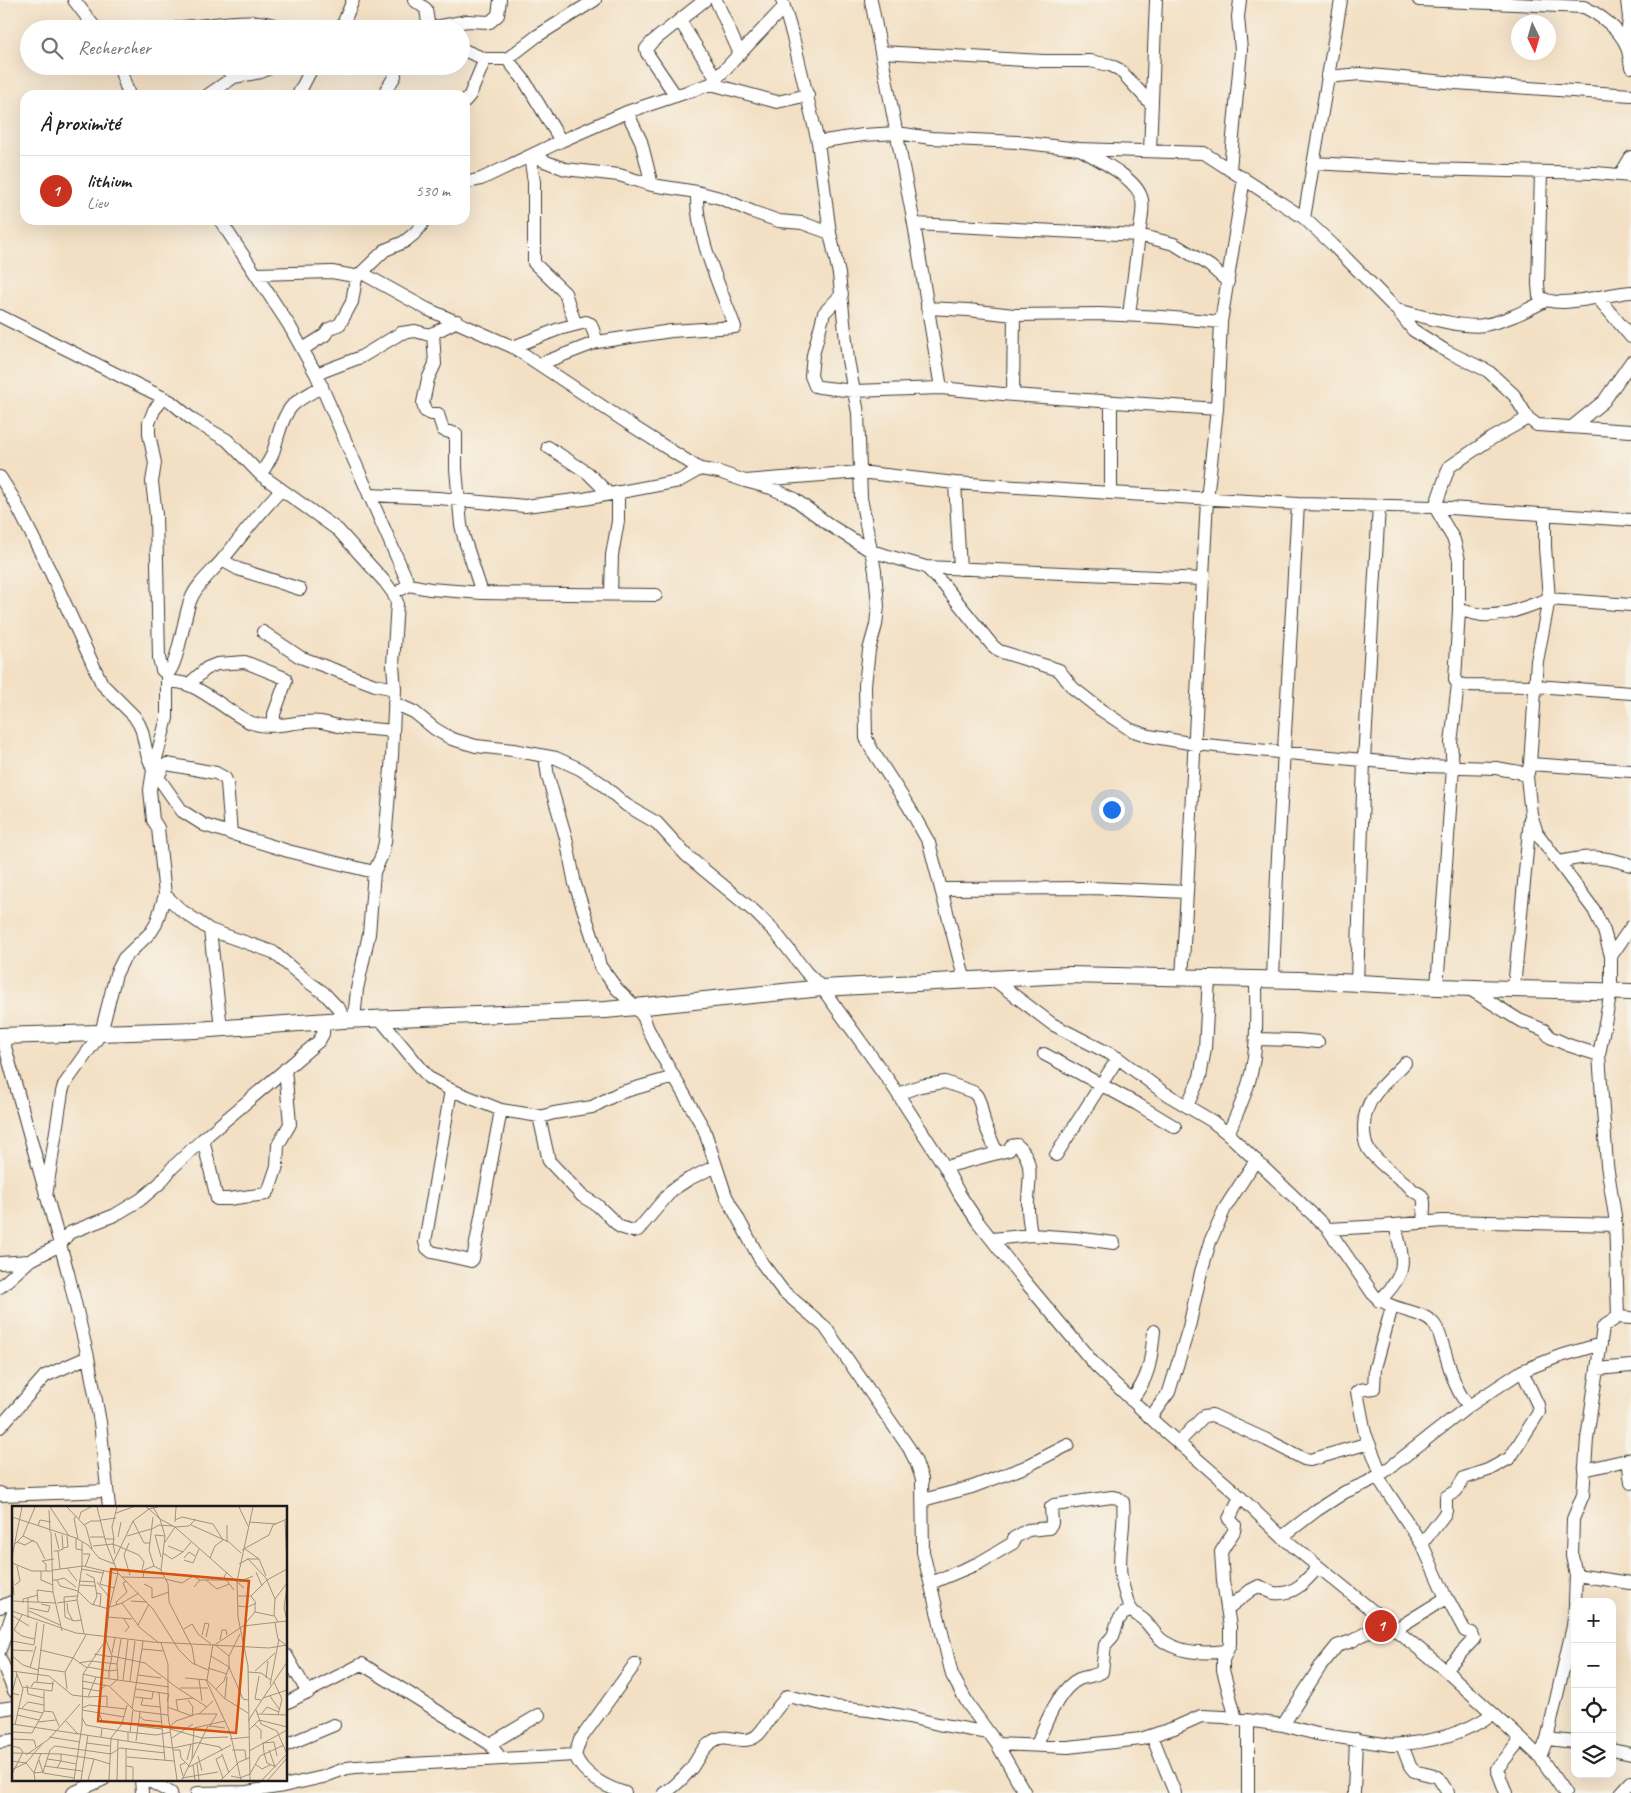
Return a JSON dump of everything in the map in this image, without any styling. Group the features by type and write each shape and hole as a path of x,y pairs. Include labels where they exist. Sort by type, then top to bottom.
{"street":[{"path":"73,0 89,20"},
{"path":"345,20 353,0"},
{"path":"414,0 430,5 429,20"},
{"path":"470,22 490,22 498,15 500,0"},
{"path":"470,53 485,59 507,59 537,36 595,0"},
{"path":"676,96 646,49 652,42 705,0"},
{"path":"716,0 740,54"},
{"path":"871,0 914,224 941,388"},
{"path":"1150,151 1156,0"},
{"path":"1230,169 1241,50 1238,17 1240,0"},
{"path":"1304,218 1341,0"},
{"path":"1419,0 1584,7 1603,18 1626,46"},
{"path":"1627,0 1629,18 1626,46 1631,67"},
{"path":"470,182 481,179 562,140 627,112 676,96 713,81 740,54 783,3"},
{"path":"783,3 808,95 818,142 830,233 842,294 848,360 858,413 861,498 875,571 878,606 876,625 869,650 865,685 866,738 909,806 929,843 965,981"},
{"path":"680,21 713,81 777,102 808,95"},
{"path":"881,52 1043,61 1090,61 1110,65 1120,70 1152,105"},
{"path":"470,95 485,59"},
{"path":"507,59 524,80 562,140"},
{"path":"1327,77 1360,74 1456,83 1631,95"},
{"path":"122,75 127,90"},
{"path":"231,75 234,78"},
{"path":"221,90 234,78 248,75"},
{"path":"301,90 308,75"},
{"path":"386,90 395,75"},
{"path":"627,112 641,140 648,162 652,185"},
{"path":"818,142 863,135 897,133 931,138 1017,142 1079,149 1204,153 1304,218 1397,310 1413,330 1446,351 1488,371 1514,396 1528,418 1537,425 1631,431"},
{"path":"1079,149 1118,172 1138,189 1142,201 1140,235 1130,315"},
{"path":"533,155 565,169 620,175 652,185 697,192 720,198 779,221 802,223 830,233"},
{"path":"533,155 534,263 565,293 575,323"},
{"path":"1313,163 1626,176 1631,157"},
{"path":"1541,172 1538,284 1539,296 1544,301"},
{"path":"1182,978 1208,499 1217,408 1222,322 1244,178"},
{"path":"540,364 597,342 671,331 735,327 699,228 696,207 697,192"},
{"path":"914,224 1140,235 1174,244 1210,266 1228,282"},
{"path":"223,225 303,349 316,374 409,585"},
{"path":"303,349 317,341 329,329 340,324 352,302 359,275 375,258 384,250 404,242 421,225"},
{"path":"256,274 332,272 354,276 359,275 513,347 700,469 719,472 771,488 793,498 831,526 871,551 926,567 1203,579"},
{"path":"1397,310 1466,325 1483,325 1515,316 1544,301 1577,301 1631,292"},
{"path":"842,294 824,312 813,355 811,376 815,386 854,391 941,388 1014,395 1217,408"},
{"path":"1597,297 1631,338"},
{"path":"927,308 1014,315 1130,315 1222,322"},
{"path":"1014,315 1014,395"},
{"path":"0,316 164,398 194,421 226,440 261,475 324,518 338,530 393,593 398,608 393,665 395,689 385,842 382,855 374,872 369,934 349,1020"},
{"path":"316,374 361,357 401,333 415,331 430,335 456,321"},
{"path":"513,347 575,323 589,322 597,342"},
{"path":"433,334 434,364 428,379 423,403 425,411 431,414 438,414 443,430 456,434 458,500 464,538 482,593"},
{"path":"1572,427 1604,401 1631,362"},
{"path":"261,475 271,457 285,416 291,407 301,398 312,394 322,386"},
{"path":"164,398 154,410 149,423 149,434 155,464 152,482 156,515 159,658 162,670 168,678 194,687 232,713 253,724 274,725 321,722 393,731"},
{"path":"1111,402 1111,493"},
{"path":"1435,507 1450,466 1489,440 1528,418"},
{"path":"548,447 554,453 570,460 613,493 618,521 612,554 611,594"},
{"path":"369,495 525,506 568,502 679,481 700,469"},
{"path":"745,481 860,472 955,483 1111,493 1298,504 1435,507 1631,520"},
{"path":"0,477 12,496 50,571 102,684 134,716 139,724 147,754 155,773 182,810 204,825 230,834 288,851 374,872"},
{"path":"955,483 960,569"},
{"path":"46,1196 64,1086 101,1033 116,974 124,958 151,932 156,924 165,895 158,828 153,820 150,790 167,718 168,678 173,668 190,599 254,519 281,490"},
{"path":"1273,979 1298,504"},
{"path":"1357,984 1364,760 1379,506"},
{"path":"1435,507 1454,540 1459,560 1459,610 1454,674 1458,684 1451,743 1452,768 1437,987"},
{"path":"1514,988 1530,814 1527,777 1530,764 1540,639 1549,599 1545,547 1545,514"},
{"path":"222,560 238,569 300,589"},
{"path":"926,567 943,584 992,645 999,651 1059,670 1073,688 1131,730 1149,736 1195,744 1452,768 1496,768 1518,772 1527,777"},
{"path":"393,593 409,585 430,589 482,593 656,595"},
{"path":"1459,610 1482,615 1502,614 1549,599 1631,605"},
{"path":"263,632 300,657 375,685 395,689"},
{"path":"188,685 207,668 217,664 245,662 285,678 286,681 274,714 274,725"},
{"path":"1458,684 1536,686 1631,693"},
{"path":"394,703 414,712 434,729 452,739 476,746 514,750 556,758 580,769 601,783 626,805 657,823 686,856 735,895 775,932 806,972 822,988 898,1094 978,1222 1096,1366 1150,1418 1240,1497 1282,1537 1445,1670 1521,1739 1540,1758 1565,1793"},
{"path":"545,756 545,766 566,838 576,889 600,966 617,989 636,1007 644,1018 652,1038 704,1129 726,1196 767,1271 783,1291 825,1327 909,1448 916,1462 922,1479 923,1548 952,1675 968,1704 997,1744 1025,1793"},
{"path":"155,773 166,764 221,775 228,783 230,834"},
{"path":"1530,764 1631,771"},
{"path":"1530,814 1537,833 1594,910 1604,931 1611,956 1611,992 1599,1055 1607,1166 1616,1225 1624,1317 1603,1327 1584,1470 1583,1495 1574,1519 1572,1556 1576,1575 1575,1598"},
{"path":"1559,862 1579,858 1609,858 1631,865"},
{"path":"942,889 1092,888 1187,892"},
{"path":"165,895 181,910 210,930 273,952 324,993 349,1020"},
{"path":"1611,956 1631,927"},
{"path":"210,930 221,1028"},
{"path":"109,1506 100,1422 88,1357 60,1245 1,1034 101,1033 324,1021 575,1011 636,1007 822,988 1068,976 1273,979 1437,987 1631,992"},
{"path":"1187,1106 1200,1077 1205,1049 1209,978"},
{"path":"993,979 1052,1024 1118,1058 1163,1092 1212,1121 1228,1134 1328,1229 1379,1301 1426,1318 1434,1324 1440,1336 1459,1395 1469,1406"},
{"path":"1228,1134 1246,1090 1256,1039 1256,979"},
{"path":"1468,988 1519,1020 1544,1030 1550,1037 1599,1055"},
{"path":"380,1019 426,1076 451,1090 501,1110 536,1114 540,1118 549,1161 582,1196 597,1205 620,1227 628,1230 638,1230 665,1198 680,1184 716,1166"},
{"path":"0,1286 29,1261 60,1245 69,1233 115,1215 140,1200 160,1183 172,1168 203,1139 319,1041 325,1028 324,1021"},
{"path":"1256,1039 1318,1042"},
{"path":"1044,1054 1137,1104 1175,1127"},
{"path":"1056,1155 1118,1058"},
{"path":"1405,1063 1371,1100 1364,1119 1365,1142 1374,1155 1409,1186 1411,1190 1422,1196 1424,1200 1423,1222"},
{"path":"203,1139 217,1199 266,1194 278,1162 278,1146 290,1124 286,1069"},
{"path":"540,1118 554,1113 592,1107 619,1093 674,1076"},
{"path":"898,1094 920,1086 945,1082 973,1092 980,1103 985,1124 997,1153"},
{"path":"451,1090 425,1242 427,1248 432,1252 471,1261 474,1259 501,1110"},
{"path":"945,1167 1009,1150 1014,1144 1018,1145 1024,1150 1028,1161 1030,1183 1028,1208 1031,1235"},
{"path":"1150,1418 1169,1392 1189,1327 1201,1272 1210,1242 1225,1208 1256,1160"},
{"path":"1328,1229 1443,1221 1616,1225"},
{"path":"1379,1301 1392,1289 1400,1277 1403,1261 1396,1225"},
{"path":"992,1239 1031,1235 1076,1238 1114,1244"},
{"path":"0,1262 29,1261"},
{"path":"1392,1307 1376,1363 1374,1388 1357,1392 1360,1417 1379,1475 1423,1546 1446,1598 1465,1631 1472,1633 1474,1639 1445,1670"},
{"path":"1131,1400 1139,1391 1147,1376 1154,1331"},
{"path":"1282,1537 1345,1492 1379,1475 1469,1406 1522,1371 1557,1357 1601,1344"},
{"path":"0,1427 45,1376 88,1357"},
{"path":"1597,1369 1631,1366"},
{"path":"1423,1546 1424,1541 1446,1512 1446,1497 1456,1491 1464,1478 1488,1470 1510,1458 1539,1412 1538,1405 1522,1371"},
{"path":"1178,1443 1204,1416 1212,1415 1304,1459 1310,1460 1369,1443"},
{"path":"923,1500 972,1487 1025,1467 1068,1445"},
{"path":"1584,1470 1629,1459 1631,1483"},
{"path":"0,1493 2,1495 107,1491"},
{"path":"931,1583 986,1559 1013,1543 1014,1538 1024,1531 1048,1528 1052,1523 1051,1507 1054,1505 1112,1497 1118,1498 1123,1502 1124,1511 1121,1544 1121,1578 1132,1610 1146,1622 1154,1634 1164,1641 1194,1652 1226,1651"},
{"path":"1240,1497 1229,1519 1235,1525 1234,1531 1221,1552 1230,1638 1223,1670 1227,1693 1242,1720 1248,1793"},
{"path":"1227,1609 1259,1586 1272,1592 1282,1593 1296,1589 1318,1567"},
{"path":"1576,1575 1631,1584"},
{"path":"1396,1630 1446,1598"},
{"path":"0,1607 12,1602"},
{"path":"1037,1745 1049,1713 1069,1686 1079,1679 1102,1672 1105,1645 1113,1636 1118,1621 1123,1614 1132,1610"},
{"path":"0,1650 12,1615"},
{"path":"1283,1725 1320,1667 1337,1646 1352,1641 1371,1630 1383,1618"},
{"path":"1540,1758 1547,1739 1571,1635"},
{"path":"0,1658 12,1686"},
{"path":"288,1658 308,1693"},
{"path":"288,1702 360,1664 366,1665 490,1744 501,1759"},
{"path":"625,1793 593,1778 579,1765 575,1755 580,1740 635,1664"},
{"path":"664,1793 673,1788 690,1770 702,1750 714,1740 726,1737 742,1741 752,1740 763,1731 787,1696 836,1707 901,1715 989,1733"},
{"path":"997,1744 1068,1747 1141,1739 1201,1716 1283,1725 1317,1734 1402,1745 1429,1741 1452,1734 1477,1725 1492,1714"},
{"path":"490,1744 539,1715"},
{"path":"288,1744 334,1725"},
{"path":"1152,1736 1175,1793"},
{"path":"1354,1793 1356,1739"},
{"path":"1506,1793 1497,1769 1521,1739"},
{"path":"1547,1739 1571,1742"},
{"path":"1402,1745 1410,1766 1414,1771 1438,1777 1448,1793"},
{"path":"1616,1751 1631,1754"},
{"path":"197,1793 247,1792 322,1777 347,1768 356,1767 575,1755"},
{"path":"73,1793 102,1780"},
{"path":"141,1780 142,1793"},
{"path":"148,1780 172,1793"},
{"path":"1621,1793 1631,1782"}],"place":[{"name":"lithium","path":"1381,1626"}]}
